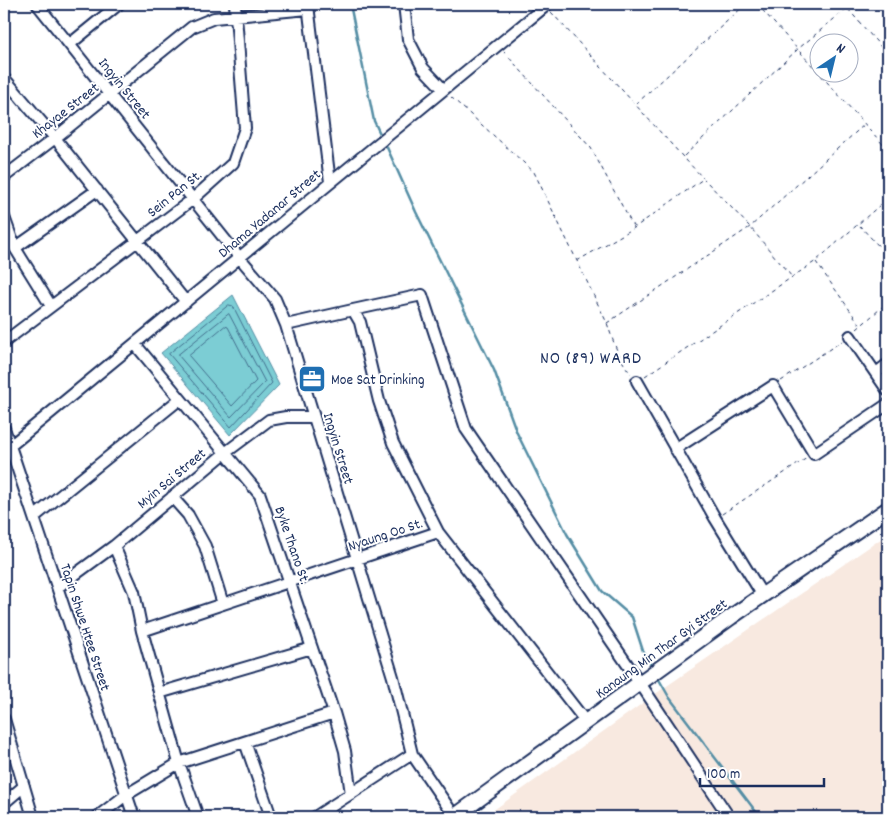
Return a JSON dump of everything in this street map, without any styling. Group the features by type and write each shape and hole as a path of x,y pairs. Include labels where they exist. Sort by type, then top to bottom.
{"street":[{"name":"Ingyin Street","path":"37,4 239,257 275,299 286,325 393,677 412,754 455,817"},
{"path":"70,44 119,4"},
{"name":"Sein Pan St.","path":"4,342 193,198 233,163 245,128 235,4"},
{"path":"404,4 408,39 423,68 443,90"},
{"name":"Dhama Yadanar Street","path":"7,449 547,5"},
{"path":"308,7 330,182"},
{"name":"Khayae Street","path":"4,177 192,27 214,18 308,7"},
{"path":"4,78 55,138 186,302"},
{"path":"15,248 97,190"},
{"path":"4,217 15,248 51,306"},
{"path":"286,325 422,295 466,429 650,676 729,817"},
{"path":"353,310 360,322 379,401 393,443 438,532"},
{"path":"850,336 888,391"},
{"name":"Byke Thano St.","path":"135,344 260,495 334,713 345,751 351,794"},
{"path":"876,373 888,364"},
{"path":"637,381 715,518 763,596"},
{"path":"675,449 773,386 814,454 888,404"},
{"path":"34,517 180,399"},
{"name":"Myin Sai Street","path":"58,587 114,546 225,453 270,420 286,416 314,417"},
{"name":"Tapin Shwe Htee Street","path":"4,428 7,449 34,517 134,817"},
{"path":"172,498 188,515 205,546 223,604"},
{"name":"Kanaung Min Thar Gyi Street","path":"455,817 650,676 888,510"},
{"name":"Nyaung Oo St.","path":"142,631 438,532 586,722"},
{"path":"114,546 134,592 142,631 159,693 179,763 198,817"},
{"path":"159,693 312,648"},
{"path":"97,817 126,795 179,763 334,713"},
{"path":"4,719 33,817"},
{"path":"244,742 271,817"},
{"path":"315,817 412,754"},
{"path":"4,802 24,786"}],"path":[{"path":"636,104 746,4"},
{"path":"757,4 888,150"},
{"path":"683,157 798,49 852,4"},
{"path":"547,5 683,157 750,227 792,277"},
{"path":"847,8 888,55"},
{"path":"499,46 591,148 634,228"},
{"path":"443,90 534,172 607,323 624,365 637,381 816,261 888,198"},
{"path":"607,323 750,227 865,124"},
{"path":"577,261 634,228 703,178"},
{"path":"859,224 888,256"},
{"path":"816,261 861,326"},
{"path":"773,386 850,336 888,302"},
{"path":"715,518 814,454"}],"shaded area":[{"path":"888,534 888,817 484,817 661,690"}],"water":[{"path":"233,295 279,385 230,435 161,353"}],"waterway":[{"path":"350,4 374,121 382,138"},
{"path":"385,143 416,212 494,370 517,433 567,534 602,591 632,617 643,651 653,669"},
{"path":"657,676 669,697 760,817"}],"place":[{"name":"Moe Sat Drinking","path":"312,379"}],"district":[{"name":"NO (89) WARD","path":"591,357"}]}
